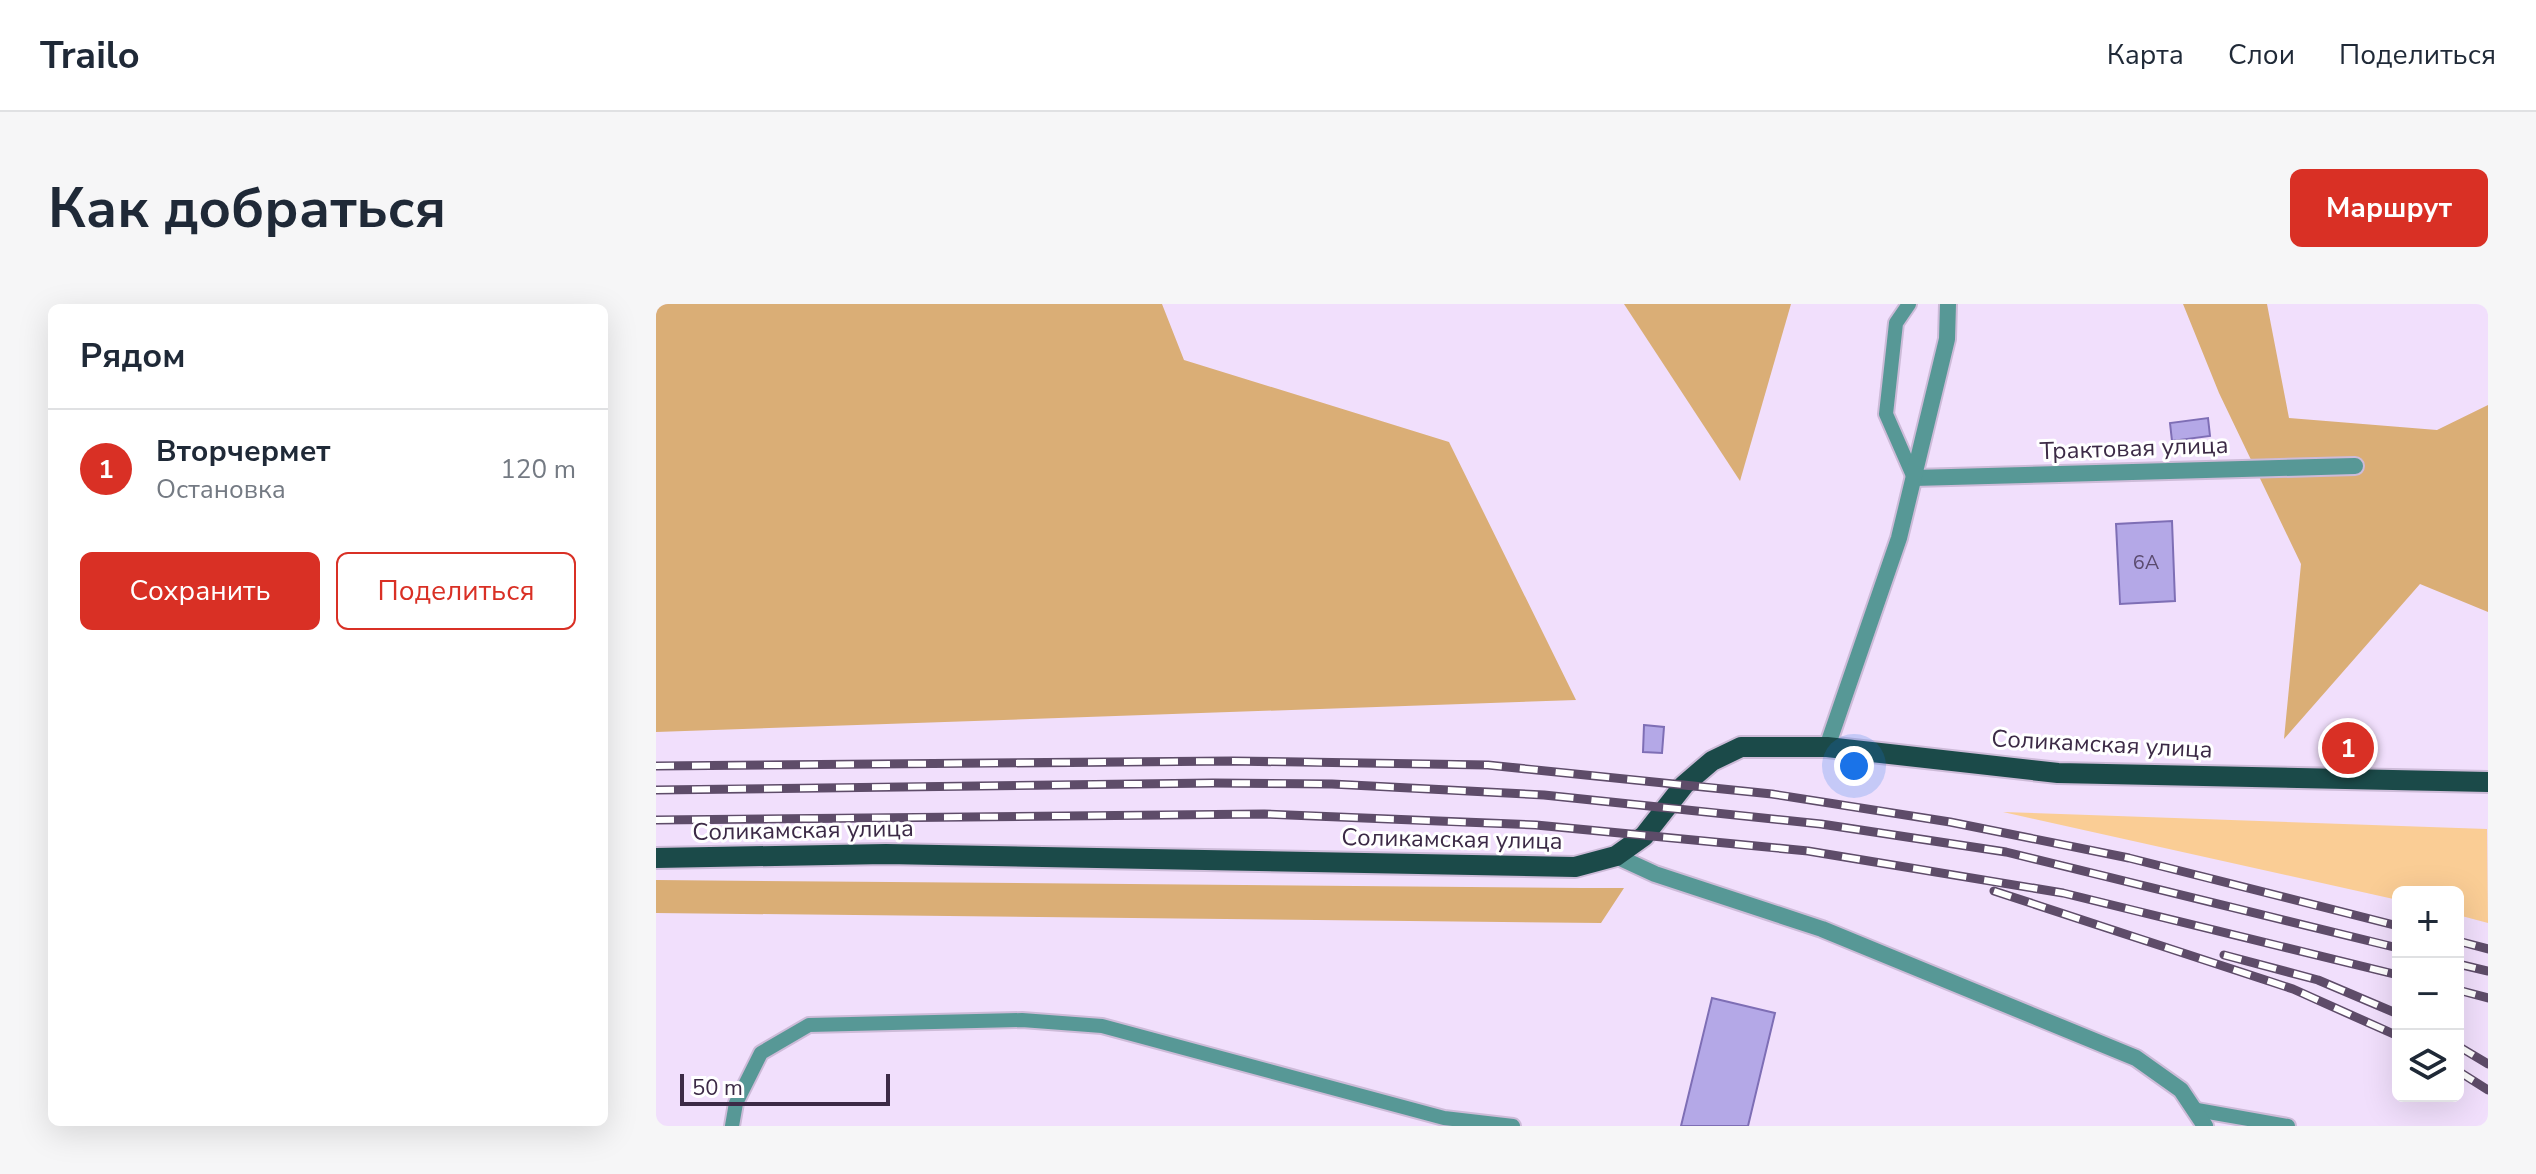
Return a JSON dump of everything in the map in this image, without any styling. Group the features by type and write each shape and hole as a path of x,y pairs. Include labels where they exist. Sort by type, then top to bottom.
{"main road":[{"name":"Соликамская улица","path":"656,858 886,854 1575,867 1616,856 1644,836 1684,785 1712,761 1741,747 1827,747 2058,773 2488,782"}],"street":[{"path":"1827,747 1899,538 1947,339 1948,304"},
{"name":"Трактовая улица","path":"1914,478 2355,466"},
{"path":"1616,856 1655,874 1822,929 2136,1058 2161,1073 2197,1110 2205,1126"}],"lane":[{"path":"1909,304 1896,323 1886,414 1914,478"},
{"path":"732,1126 736,1103 761,1053 809,1025 1022,1020 1102,1026 1444,1118 1513,1126"},
{"path":"2197,1110 2288,1126"}],"shaded area":[{"path":"656,304 1162,304 1184,360 1449,442 1576,700 656,732"},
{"path":"1624,304 1791,304 1740,481"},
{"path":"2183,304 2267,304 2289,418 2437,430 2488,405 2488,612 2420,584 2284,739 2301,564 2219,393"},
{"path":"2003,812 2487,829 2488,923 2464,917 2464,886 2392,886 2392,899"},
{"path":"656,880 1624,888 1601,923 656,913"}],"building":[{"path":"2208,418 2210,436 2172,441 2170,423"},
{"path":"2172,521 2175,601 2120,604 2116,524"},
{"path":"1644,725 1664,727 1662,753 1643,752"},
{"path":"1712,998 1775,1013 1748,1126 1681,1126"}],"railway":[{"path":"656,766 1232,761 1488,765 1772,794 1950,822 2129,858 2392,924"},
{"path":"656,790 1213,783 1332,784 1544,795 1821,824 2006,852 2392,947"},
{"path":"656,820 1264,814 1536,825 1808,851 2063,893 2392,974"},
{"path":"1994,891 2293,989 2392,1033"},
{"path":"2464,943 2488,949"},
{"path":"2224,955 2318,980 2392,1011"},
{"path":"2464,965 2488,971"},
{"path":"2464,992 2488,998"},
{"path":"2464,1050 2488,1064"},
{"path":"2464,1075 2488,1090"}],"place":[{"name":"Вторчермет","path":"2348,748"}]}
